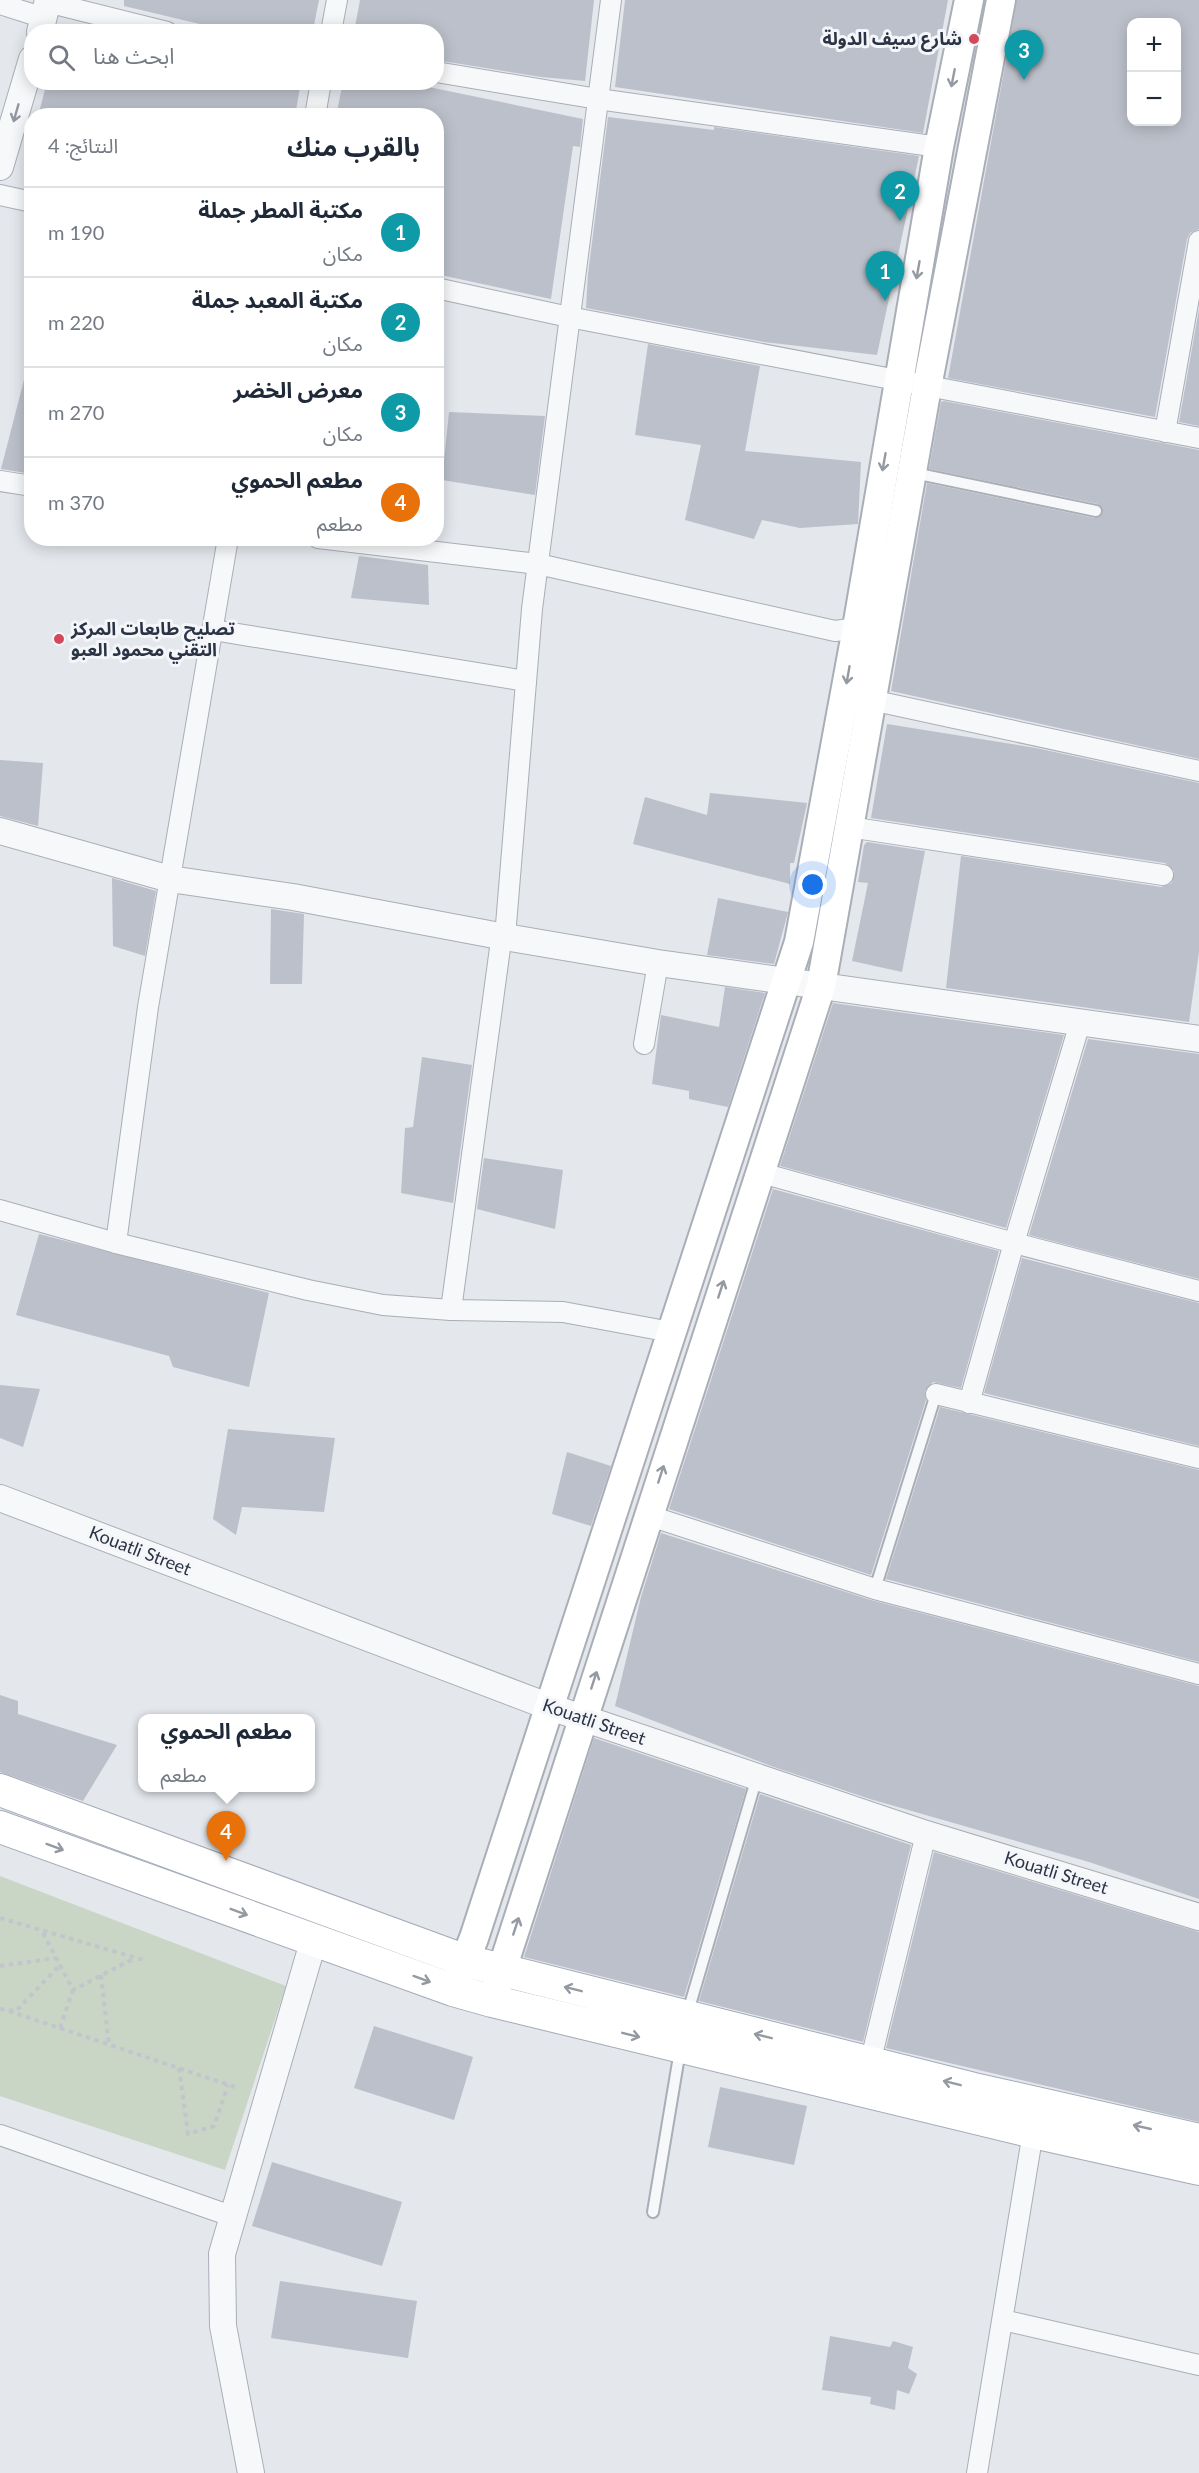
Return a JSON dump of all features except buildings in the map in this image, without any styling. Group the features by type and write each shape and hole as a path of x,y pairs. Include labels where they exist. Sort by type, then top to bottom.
{"main road":[{"path":"453,1990 466,1961 550,1707 671,1332 789,980 799,942 857,628 939,147 969,0"},
{"path":"492,2001 647,1515 821,986 911,472 1002,0"},
{"path":"0,1790 466,1961 683,2032 1033,2132 1199,2169"},
{"path":"0,1827 453,1990 492,2001 870,2063 1199,2140"}],"street":[{"path":"332,24 337,0"},
{"path":"451,1310 500,948 505,937 538,564 612,0"},
{"path":"0,4 115,24"},
{"path":"444,73 598,99 939,147"},
{"path":"0,167 24,86"},
{"path":"316,108 320,90"},
{"path":"0,195 24,200"},
{"path":"1165,432 1199,241"},
{"path":"444,290 569,317 1199,438"},
{"path":"0,481 24,485"},
{"path":"116,1243 148,1007 227,546"},
{"path":"386,546 538,564 835,631 857,628"},
{"path":"213,630 526,681"},
{"path":"872,700 1199,771"},
{"path":"849,827 1163,874"},
{"path":"0,831 170,879 293,897 658,963 1080,1023 1198,1034"},
{"path":"644,1044 658,963"},
{"path":"969,1403 1080,1023"},
{"path":"759,1172 1014,1243 1199,1291"},
{"path":"0,1209 116,1243 308,1290 383,1305 451,1310 563,1312 671,1332"},
{"path":"936,1394 1199,1458"},
{"name":"Kouatli Street","path":"0,1498 550,1707 926,1834 1199,1917"},
{"path":"647,1515 875,1589 1199,1674"},
{"path":"870,2063 926,1834"},
{"path":"251,2473 223,2326 222,2254 231,2216 314,1939"},
{"path":"977,2473 1033,2132"},
{"path":"0,2135 231,2216"},
{"path":"1003,2320 1199,2365"}],"lane":[{"path":"911,472 1096,511"},
{"path":"875,1589 936,1394"},
{"path":"653,2212 683,2032 757,1777"}],"path":[{"path":"0,1918 147,1961"},
{"path":"43,1932 73,1990"},
{"path":"0,1966 56,1958"},
{"path":"60,2028 73,1990 136,1958"},
{"path":"9,2011 16,2011 60,1965"},
{"path":"101,1975 109,2045"},
{"path":"0,2009 238,2088"},
{"path":"179,2068 188,2133 214,2126 228,2085"}],"green space":[{"path":"0,1876 286,1986 225,2170 0,2096"}],"place":[{"name":"شارع سيف الدولة","path":"974,39"},
{"name":"معرض الخضر","path":"1024,80"},
{"name":"مكتبة المعبد جملة","path":"900,221"},
{"name":"مكتبة المطر جملة","path":"885,301"},
{"name":"تصليح طابعات المركز التقني محمود العبو","path":"59,639"},
{"name":"مطعم الحموي","path":"226,1861"}]}
